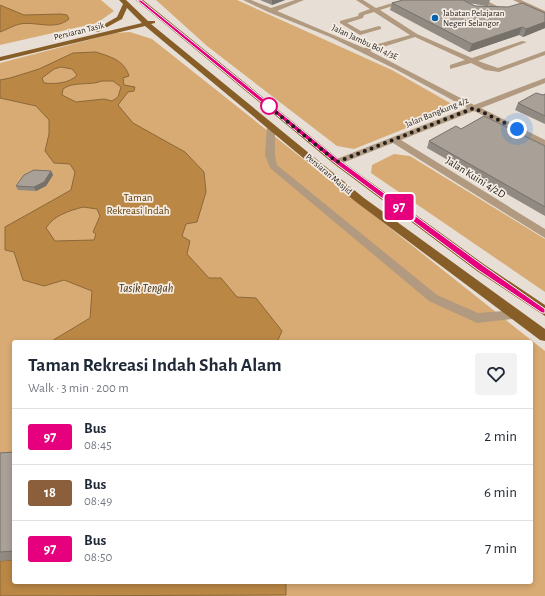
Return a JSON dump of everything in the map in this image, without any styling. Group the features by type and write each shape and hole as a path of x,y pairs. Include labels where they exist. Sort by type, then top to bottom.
{"main road":[{"name":"Persiaran Masjid","path":"139,0 337,162 481,268 545,311"},
{"name":"Persiaran Masjid","path":"124,2 164,38 360,200 545,336"},
{"path":"96,31 120,18 124,2"},
{"name":"Persiaran Tasik","path":"0,59 117,31 160,18"},
{"name":"Persiaran Tasik","path":"0,53 96,31 145,22"},
{"path":"117,31 141,33"},
{"path":"149,35 164,38"}],"street":[{"name":"Jalan Jambu Bol 4/3E","path":"246,0 400,68 474,108 545,143"},
{"path":"270,11 301,0"},
{"path":"359,0 414,35 488,68 499,70 545,53"},
{"path":"379,28 360,33 342,22 361,17 361,14 409,0"},
{"path":"480,0 503,10 489,12"},
{"path":"516,0 545,13"},
{"path":"361,17 385,32"},
{"path":"363,51 414,35"},
{"path":"392,36 399,40"},
{"path":"453,66 524,42"},
{"name":"Jalan Bangkung 4/2","path":"337,162 545,80"},
{"path":"271,126 270,155 273,166 433,298 477,318 516,315"},
{"name":"Jalan Kuini 4/2D","path":"395,140 545,234"}],"green space":[{"path":"0,0 101,0 114,11 97,23 0,45"},
{"path":"156,0 237,0 392,70 450,103 449,111 354,149 337,146 207,46"},
{"name":"Taman Rekreasi Indah","path":"130,32 152,39 531,340 12,340 12,584 533,584 533,341 545,351 545,596 0,596 0,63 115,33"},
{"path":"394,154 410,156 545,239 545,292 371,173 372,165"}],"water":[{"path":"0,5 24,15 61,14 67,15 69,19 64,23 52,25 20,24 0,32"},
{"name":"Tasik Tengah","path":"96,52 116,60 124,66 129,76 123,78 124,85 135,87 134,91 128,92 118,105 133,123 185,152 204,172 206,192 197,222 186,224 182,236 190,241 187,254 209,278 221,278 237,297 256,298 282,331 278,340 53,340 90,318 92,291 64,280 44,286 23,280 14,252 5,250 5,227 71,190 75,172 70,164 54,163 45,151 49,134 49,120 36,106 0,98 0,80 39,69 73,53","holes":["61,67 72,69 77,75 66,82 44,83 42,78 54,69","113,81 121,87 118,97 112,101 104,99 76,102 62,95 63,89 71,85","83,207 97,209 100,216 93,232 96,234 94,240 55,241 46,228 49,224 67,212"]},
{"path":"12,560 12,584 286,584 286,595 0,596 0,561"}],"building":[{"path":"403,0 463,0 475,6 508,7 522,3 545,13 545,22 526,29 522,27 472,44 392,3"},
{"path":"536,93 543,95 545,94 545,116 518,103"},
{"path":"484,116 545,146 545,207 429,141 456,126 461,129"},
{"path":"34,170 51,171 44,182 34,187 16,186 24,175"},
{"path":"12,452 12,551 0,552 0,453"}],"bus line":[{"name":"97","path":"139,0 337,162 481,268 545,311"}],"place":[{"name":"Jabatan Pelajaran Negeri Selangor","path":"435,18"}],"route":[{"path":"269,106 267,105 337,162 474,108 517,129"}]}
